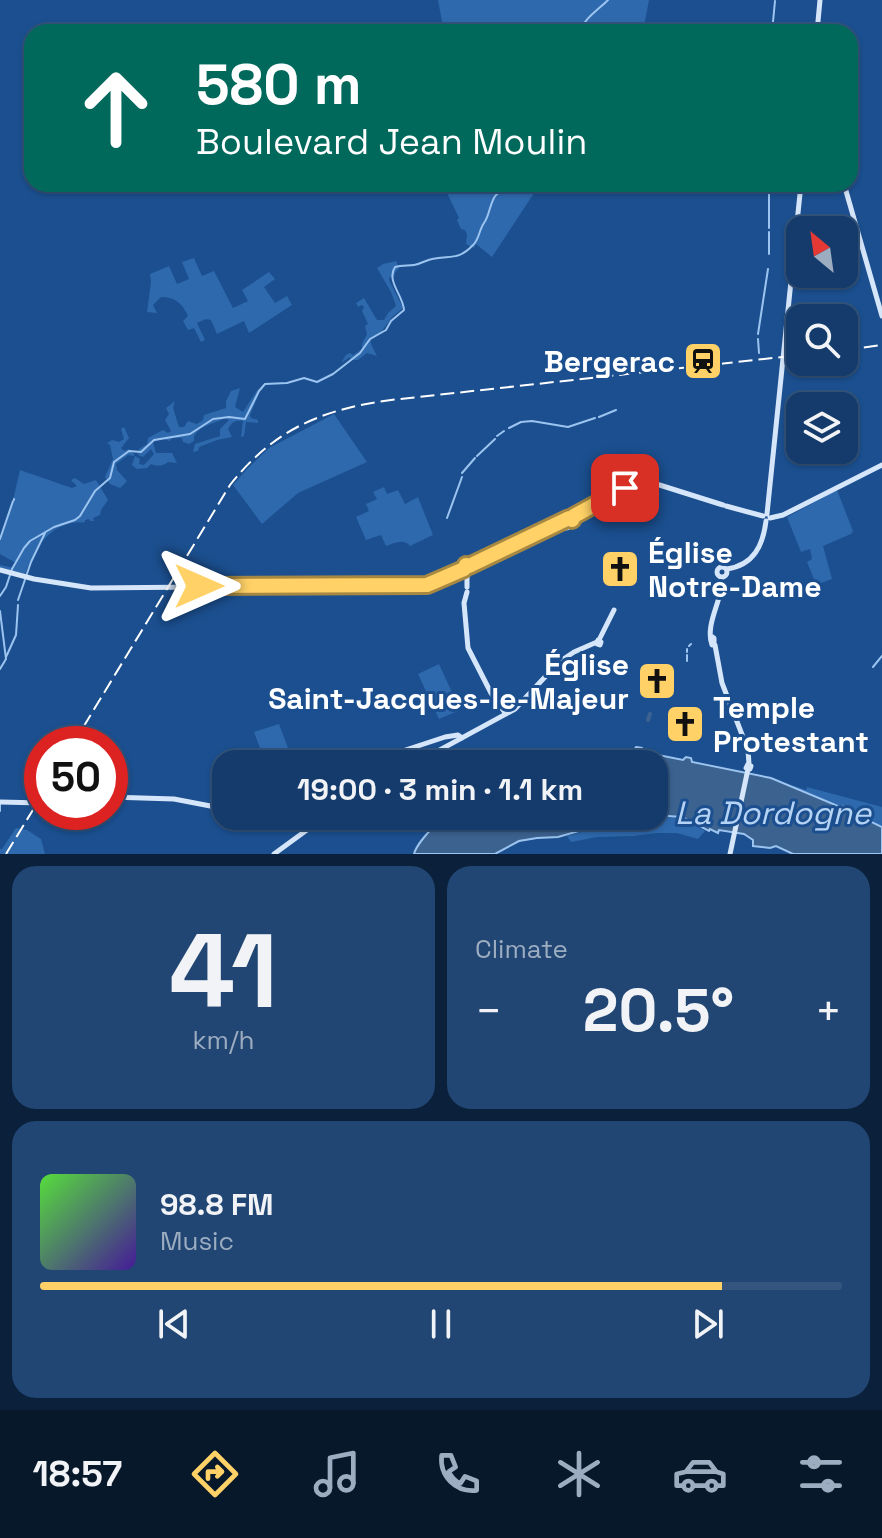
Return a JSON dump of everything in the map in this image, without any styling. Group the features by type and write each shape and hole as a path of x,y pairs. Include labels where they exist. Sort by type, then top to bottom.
{"main road":[{"path":"818,24 820,0"},
{"path":"730,854 748,768 748,750 722,683 715,645 709,638 712,636 710,628 727,572 746,564 764,537 800,192"},
{"path":"846,192 882,316"},
{"path":"0,570 86,588 427,585 572,518 625,488 647,481 766,517 786,513 882,465"},
{"path":"467,568 464,603 468,648 491,693 506,714"},
{"path":"440,750 519,706 559,662 598,642 614,610"},
{"path":"406,750 445,737 458,735 462,738"},
{"path":"128,798 174,799 212,806"},
{"path":"1,802 24,803"},
{"path":"274,854 307,830"}],"shaded area":[{"path":"438,0 649,0 644,24 442,24"},
{"path":"535,192 492,257 476,244 474,248 466,244 467,235 461,229 447,193"},
{"path":"194,258 202,276 214,271 233,308 248,301 242,290 269,272 275,279 264,287 275,303 287,296 292,305 249,333 244,321 217,334 211,320 206,319 197,323 205,340 201,342 194,328 188,330 183,321 188,316 181,304 174,300 161,297 153,305 157,313 147,312 150,274 169,266 177,284 189,279 182,262"},
{"path":"396,261 399,268 389,280 403,308 371,340 377,356 367,353 358,360 351,360 350,357 341,363 346,355 353,355 362,349 367,334 365,326 368,324 362,311 364,307 358,307 356,303 364,298 377,320 384,320 396,306 377,268"},
{"path":"240,388 235,407 243,412 258,389 259,394 250,415 258,423 246,422 244,436 241,437 243,421 236,421 228,429 232,437 217,440 193,452 195,444 220,436 220,429 229,420 225,418 201,429 189,444 182,438 153,442 156,453 172,453 177,463 151,464 147,468 137,469 132,465 135,456 140,459 139,464 144,465 154,454 151,449 143,457 138,455 148,438 163,430 171,431 165,420 169,414 166,408 175,401 173,408 179,427 184,427 188,421 197,424 204,415 226,408 231,391"},
{"path":"334,414 367,462 298,493 262,524 233,485 269,448"},
{"path":"124,427 129,438 121,448 124,451 129,449 134,456 128,455 116,464 117,470 127,481 120,488 110,484 105,477 113,459 107,443 124,439 121,429"},
{"path":"20,470 72,488 77,486 71,480 75,478 84,484 96,480 108,500 100,515 93,518 94,521 89,519 63,526 48,535 25,574 0,568 0,565 14,568 16,563 0,554 0,538"},
{"path":"384,487 387,494 398,490 405,504 418,497 433,535 410,546 402,542 386,546 381,535 366,540 356,517 369,511 366,504 377,499 373,492"},
{"path":"837,490 853,531 823,546 832,579 821,583 822,587 818,589 807,562 812,559 810,549 801,552 787,517"},
{"path":"439,664 460,710 439,719 418,674"},
{"path":"279,724 289,750 261,750 254,732"},
{"path":"792,785 882,807 882,827 844,806 840,807"},
{"path":"668,817 681,818 705,831 698,839 677,833 658,833 571,842 567,836 590,830 668,830"},
{"path":"16,828 27,830 41,839 45,854 0,854"}],"water":[{"name":"La Dordogne","path":"668,757 691,758 692,762 771,778 843,806 882,827 882,854 793,854 776,846 753,846 753,840 744,834 709,831 682,817 668,816"},
{"path":"431,830 582,830 558,837 519,841 495,854 414,854"}],"waterway":[{"path":"584,24 608,0"},
{"path":"773,24 775,1"},
{"path":"0,596 30,541 80,516 95,491 110,478 114,462 129,451 141,452 154,440 190,434 213,419 245,419 265,384 304,378 317,382 360,353 370,339 386,330 404,310 392,278 395,267 454,256 468,250 477,240 493,200 501,192"},
{"path":"769,192 769,228"},
{"path":"769,232 769,254"},
{"path":"758,334 768,269"},
{"path":"758,339 759,353"},
{"path":"599,417 616,410"},
{"path":"509,428 532,421 568,427 595,418"},
{"path":"497,436 504,431"},
{"path":"477,456 495,439"},
{"path":"462,473 475,458"},
{"path":"447,518 462,477"},
{"path":"0,539 13,501"},
{"path":"18,600 45,533"},
{"path":"6,657 16,635 18,605"},
{"path":"0,611 6,659 0,669"},
{"path":"687,655 687,661"},
{"path":"873,667 882,656"},
{"path":"648,720 650,714"},
{"path":"0,802 0,811"}],"railway":[{"path":"858,348 882,345"},
{"path":"84,726 230,485 264,449 302,425 343,409 391,400 786,357"},
{"path":"6,854 24,824"}],"place":[{"name":"Bergerac","path":"703,361"},
{"name":"Église Notre-Dame","path":"620,569"},
{"name":"Église Saint-Jacques-le-Majeur","path":"657,681"},
{"name":"Temple Protestant","path":"685,724"}],"route":[{"path":"199,586 430,584 555,524 570,518 572,520 625,488"}]}
